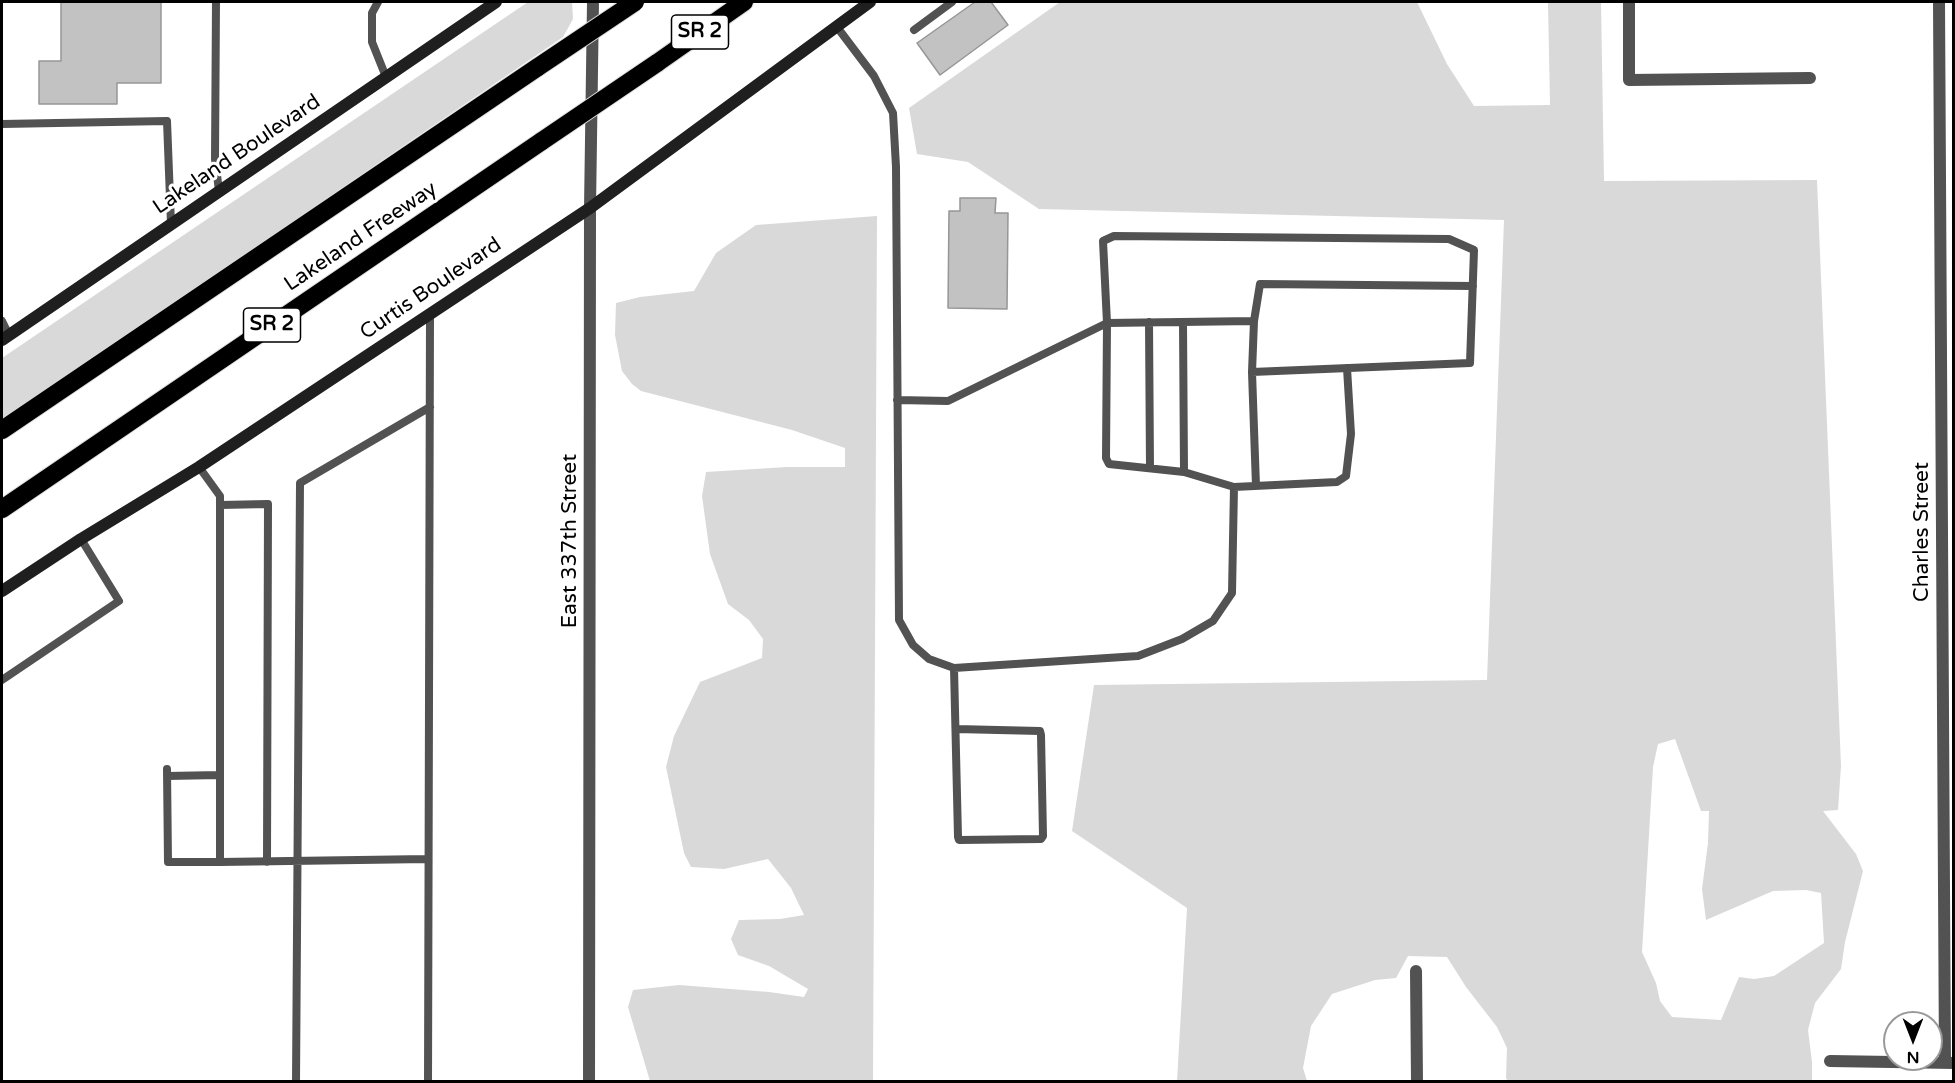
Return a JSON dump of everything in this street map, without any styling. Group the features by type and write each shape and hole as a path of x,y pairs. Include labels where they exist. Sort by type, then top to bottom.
{"highway":[{"name":"Lakeland Freeway","path":"2,430 635,2"},
{"name":"Lakeland Freeway","path":"2,509 744,2"}],"street":[{"name":"Lakeland Boulevard","path":"5,338 496,2"},
{"name":"East 337th Street","path":"589,1082 590,208 593,2"},
{"name":"Curtis Boulevard","path":"2,591 81,539 199,467 590,208 870,2"},
{"path":"1629,2 1629,80 1810,78"},
{"name":"Charles Street","path":"1939,2 1949,1062"},
{"path":"1416,971 1417,1082"},
{"path":"1830,1061 1949,1062"}],"lane":[{"path":"216,2 215,159 219,191"},
{"path":"378,2 372,12 372,42 386,77"},
{"path":"914,30 952,2"},
{"path":"837,27 874,76 893,113 896,167 899,620 913,645 929,659 954,668 1138,656 1182,639 1213,621 1232,593 1234,487"},
{"path":"2,124 167,121 171,224"},
{"path":"1252,372 1347,368 1470,363 1474,250 1449,239 1114,236 1103,241 1107,323 1106,458 1109,464 1184,472 1234,487 1337,482 1346,476 1351,434 1347,368"},
{"path":"1256,486 1252,372 1254,321 1260,284 1473,286"},
{"path":"428,1082 430,314"},
{"path":"2,321 5,338"},
{"path":"897,400 948,401 1107,323 1254,321"},
{"path":"1149,322 1150,468"},
{"path":"1183,322 1184,472"},
{"path":"296,1082 300,483 430,407"},
{"path":"199,467 220,496 220,862"},
{"path":"220,505 268,504 267,862"},
{"path":"2,680 119,601 81,539"},
{"path":"954,668 959,840 1041,839 1043,836 1040,731 956,729"},
{"path":"220,775 167,773 168,862 428,859"}],"shaded area":[{"path":"528,2 572,2 573,19 563,37 2,420 2,358"},
{"path":"1060,2 1417,2 1447,64 1474,106 1550,105 1548,2 1601,2 1604,181 1817,180 1841,766 1838,810 1823,811 1856,854 1863,871 1845,942 1841,969 1815,1003 1808,1030 1812,1081 1508,1081 1506,1078 1507,1048 1497,1027 1466,987 1447,957 1408,956 1396,978 1375,980 1332,994 1311,1026 1303,1068 1307,1081 1177,1081 1187,908 1072,831 1094,685 1487,680 1504,220 1039,209 968,162 917,154 909,108","holes":["1675,739 1701,811 1709,811 1708,843 1702,889 1706,920 1773,891 1806,890 1821,893 1824,943 1774,976 1754,979 1739,977 1721,1020 1672,1017 1660,1001 1656,983 1642,952 1653,767 1658,744"]},
{"path":"877,216 873,1081 650,1081 628,1007 633,990 679,985 804,997 808,989 769,966 738,955 731,939 739,920 780,919 804,915 791,888 768,859 724,869 691,867 684,853 666,767 674,736 700,682 762,658 763,639 749,620 728,604 710,554 702,496 706,472 787,467 845,467 845,448 792,430 641,391 622,371 615,335 616,303 640,297 694,291 716,253 756,225"}],"building":[{"path":"61,2 161,2 161,83 117,83 117,104 39,104 39,61 61,61"},
{"path":"975,2 991,2 1008,25 940,75 917,43"},
{"path":"960,198 996,198 995,213 1008,213 1007,309 948,308 949,211 960,211"}]}
